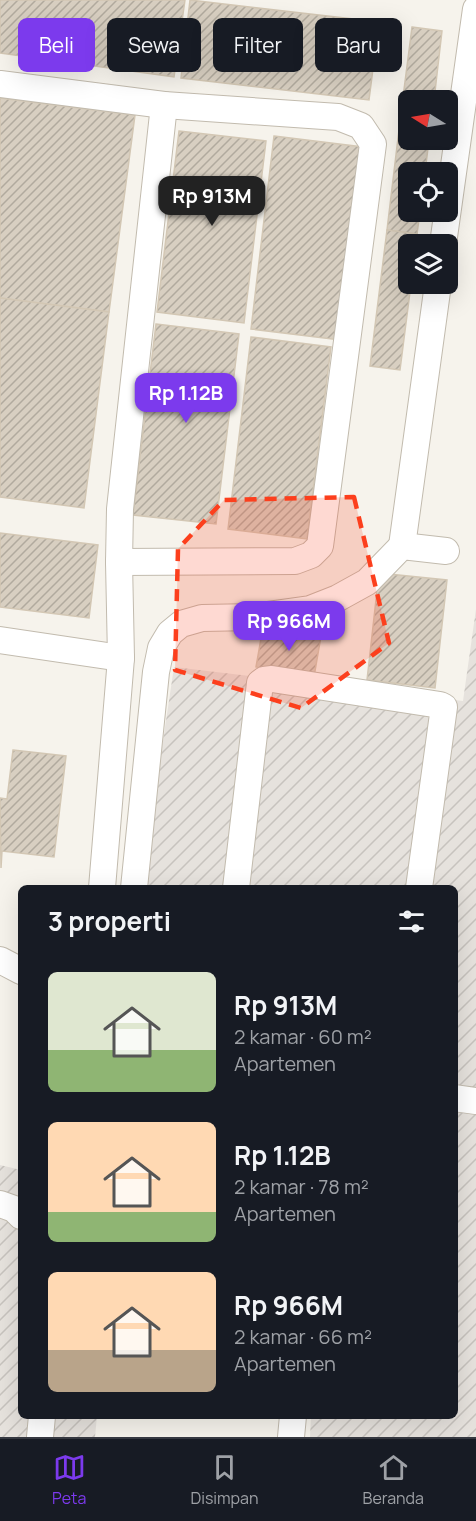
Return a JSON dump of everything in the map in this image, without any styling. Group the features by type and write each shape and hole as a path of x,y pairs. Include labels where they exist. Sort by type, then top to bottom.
{"lane":[{"path":"444,234 475,13"},
{"path":"0,84 164,105 338,117 361,126 373,144 320,546 311,555 295,561 119,562"},
{"path":"102,885 121,658 120,509 164,105"},
{"path":"134,885 156,672 161,648 170,633 181,624 202,618 254,617 310,609 338,598 367,582 402,546 437,294"},
{"path":"402,546 446,551"},
{"path":"0,640 121,658"},
{"path":"236,885 260,683 264,680 444,707 419,885"},
{"path":"0,960 18,969"},
{"path":"458,1099 476,1101"},
{"path":"0,1204 18,1213"},
{"path":"40,1437 42,1419"},
{"path":"291,1437 293,1419"}],"highlighted area":[{"path":"354,497 389,643 301,708 175,670 178,549 224,500"}],"shaded area":[{"path":"476,609 476,1437 310,1437 311,1419 458,1419 458,885 141,885 174,667 463,701"},
{"path":"0,1165 18,1169 18,1419 97,1419 95,1437 0,1437"}],"building":[{"path":"0,0 185,0 182,18 107,18 107,68 95,66 95,18 18,18 18,55 0,53"},
{"path":"190,0 345,18 315,18 315,72 373,72 369,100 181,78 182,72 201,72 201,18 188,18"},
{"path":"412,27 442,31 435,90 404,90"},
{"path":"138,72 175,72 174,77"},
{"path":"0,98 135,115 109,312 0,298"},
{"path":"179,131 266,141 244,323 157,312"},
{"path":"274,136 363,147 340,340 251,329"},
{"path":"398,138 398,150 428,150 426,162 398,162 398,222 419,222 417,234 387,230"},
{"path":"387,230 417,234 398,234 398,294 410,294 400,370 370,366"},
{"path":"0,298 109,312 84,508 0,497"},
{"path":"156,324 239,334 216,524 133,515"},
{"path":"251,337 331,347 307,539 228,529"},
{"path":"0,533 98,545 89,618 0,607"},
{"path":"379,573 447,580 435,688 367,680"},
{"path":"263,627 321,636 314,677 256,667"},
{"path":"13,750 66,756 54,857 2,851 1,868 0,798 7,799"}]}
